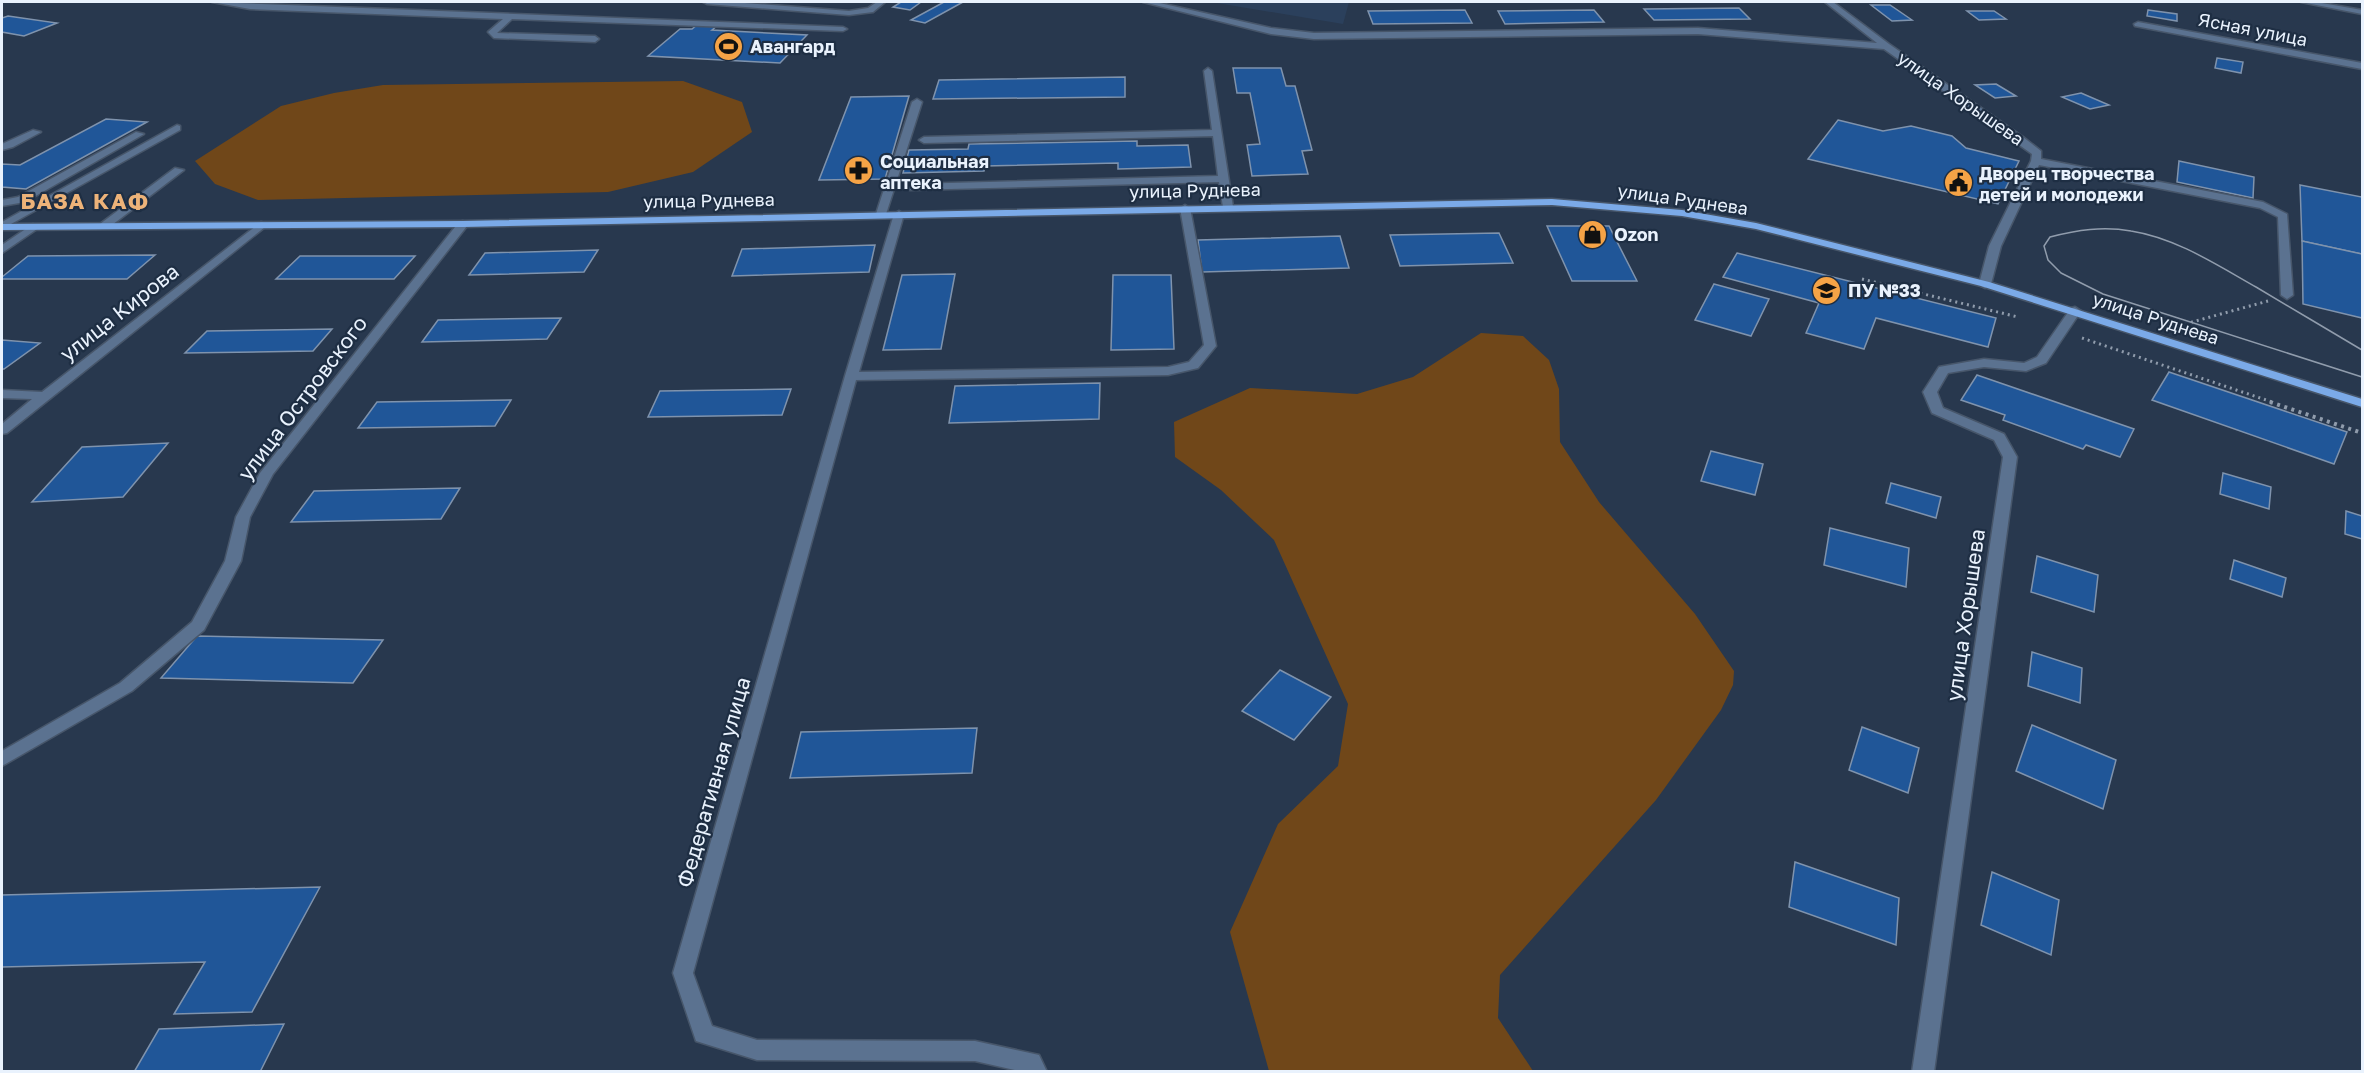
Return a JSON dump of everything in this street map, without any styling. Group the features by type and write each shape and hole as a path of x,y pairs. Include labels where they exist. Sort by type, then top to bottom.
{"main road":[{"name":"улица Руднева","path":"2,226 464,224 1552,202 1682,213 1756,226 1985,284 2362,403"}],"street":[{"path":"216,2 250,7 843,28"},
{"path":"300,9 315,2"},
{"path":"707,2 849,13 870,10 880,2"},
{"path":"1147,2 1271,31 1314,36 1698,31 1886,46"},
{"name":"улица Хорышева","path":"1829,2 1886,46 2037,153 2036,161 1995,246 1985,284"},
{"path":"2305,2 2362,12"},
{"path":"510,17 494,29 492,32 494,35 595,39"},
{"name":"Ясная улица","path":"2138,24 2362,66"},
{"path":"1208,71 1228,207"},
{"path":"881,214 917,102"},
{"path":"2,226 177,128"},
{"path":"2,147 36,132"},
{"path":"924,140 1217,133"},
{"path":"2,203 21,200 140,135"},
{"path":"2036,161 2263,205 2283,216 2287,295"},
{"path":"104,226 179,170"},
{"path":"910,187 1224,179"},
{"path":"851,376 1168,371 1193,365 1210,346 1185,208"},
{"name":"Федеративная улица","path":"899,214 851,376 683,973 704,1034 758,1050 975,1051 1031,1062 1036,1071"},
{"name":"улица Островского","path":"2,759 126,687 198,626 233,561 243,517 267,473 464,224"},
{"name":"улица Кирова","path":"2,430 261,225"},
{"path":"2,250 33,226"},
{"name":"улица Хорышева","path":"1923,1071 2010,457 1999,437 1937,410 1930,392 1944,370 1984,363 2026,367 2042,360 2075,311"},
{"path":"2,394 45,396"}],"path":[{"path":"1862,279 2019,318"},
{"path":"2154,362 2193,322 2287,295"},
{"path":"2062,332 2362,433"}],"shaded area":[{"path":"1211,2 1349,2 1343,24"},
{"path":"683,81 742,102 752,132 693,172 608,192 258,200 215,184 195,161 281,106 334,93 383,85"},
{"path":"1481,333 1523,336 1549,360 1559,389 1560,442 1599,502 1695,614 1734,671 1733,685 1721,710 1656,800 1500,975 1498,1018 1533,1071 1269,1071 1230,932 1278,824 1338,766 1348,704 1274,540 1221,490 1175,457 1174,422 1250,388 1357,394 1413,377"}],"building":[{"path":"901,2 921,2 910,10 893,7"},
{"path":"944,2 963,2 925,23 911,20"},
{"path":"1871,5 1890,5 1912,20 1892,21"},
{"path":"1739,8 1750,19 1654,20 1644,9"},
{"path":"1465,10 1472,23 1373,24 1368,11"},
{"path":"1594,10 1604,22 1505,24 1498,11"},
{"path":"2148,10 2177,14 2177,21 2147,16"},
{"path":"1967,11 1994,11 2006,19 1979,20"},
{"path":"8,16 57,23 24,36 2,32 2,18"},
{"path":"2223,21 2249,26 2250,32 2223,28"},
{"name":"Авангард","path":"697,25 717,26 712,30 807,35 780,63 648,56 680,29 692,29"},
{"path":"2217,58 2243,62 2241,73 2215,68"},
{"path":"1233,68 1281,68 1286,86 1295,86 1312,150 1302,151 1308,174 1252,176 1247,145 1260,144 1250,93 1237,93"},
{"path":"1125,77 1125,97 933,99 939,80"},
{"path":"1996,84 2016,96 1995,98 1975,85"},
{"path":"2081,93 2109,105 2090,109 2062,97"},
{"path":"909,96 885,179 819,180 851,97"},
{"path":"106,119 147,122 26,189 2,187 2,164 20,165"},
{"name":"Дворец творчества детей и молодежи","path":"1838,120 1883,131 1911,126 1952,136 1966,148 2019,161 1998,204 1808,159"},
{"path":"1137,141 1137,146 1188,145 1191,167 1118,169 1118,163 985,166 984,171 903,173 909,150 968,149 969,144"},
{"path":"2179,161 2254,177 2253,198 2177,182"},
{"path":"2300,185 2362,197 2362,254 2302,241"},
{"path":"1547,226 1609,226 1637,281 1572,281"},
{"path":"1499,233 1513,263 1400,266 1390,235"},
{"path":"1340,236 1349,268 1202,272 1198,240"},
{"path":"2302,241 2362,254 2362,318 2303,304"},
{"path":"875,245 869,272 732,276 742,249"},
{"path":"598,250 584,272 469,275 485,253"},
{"name":"ПУ №33","path":"1737,253 1996,318 1988,347 1876,318 1864,349 1806,333 1819,303 1723,277"},
{"path":"155,255 127,279 2,279 28,256"},
{"path":"300,256 415,256 394,279 276,279"},
{"path":"955,274 941,349 883,350 902,275"},
{"path":"1113,275 1171,275 1174,349 1111,350"},
{"path":"1714,284 1769,299 1751,336 1695,320"},
{"path":"561,318 547,339 422,342 438,320"},
{"path":"332,329 313,351 185,353 207,331"},
{"path":"2,340 40,343 2,369"},
{"path":"2169,372 2347,432 2334,464 2152,400"},
{"path":"1977,375 2134,429 2120,457 2086,445 2083,449 2003,420 2005,415 1961,400"},
{"path":"1100,383 1099,419 949,423 955,386"},
{"path":"791,389 782,415 648,417 660,391"},
{"path":"511,400 495,426 358,428 377,402"},
{"path":"168,443 123,497 32,502 82,447"},
{"path":"1711,451 1763,464 1755,495 1701,481"},
{"path":"2223,473 2271,487 2269,509 2220,494"},
{"path":"1891,483 1941,497 1936,518 1886,503"},
{"path":"460,488 441,519 291,522 314,491"},
{"path":"2346,511 2362,516 2362,539 2345,534"},
{"path":"1830,528 1909,548 1906,587 1824,565"},
{"path":"2037,556 2098,575 2094,612 2031,592"},
{"path":"2234,560 2286,578 2282,597 2230,579"},
{"path":"197,636 383,640 353,683 161,678"},
{"path":"2032,652 2082,668 2080,703 2028,686"},
{"path":"1280,670 1331,697 1294,740 1242,711"},
{"path":"2032,725 2116,760 2103,809 2016,771"},
{"path":"1862,727 1919,748 1908,793 1849,770"},
{"path":"977,728 972,773 790,778 801,732"},
{"path":"1795,862 1899,898 1896,945 1789,907"},
{"path":"1992,872 2059,900 2051,955 1981,925"},
{"path":"320,887 252,1012 174,1014 205,962 2,967 2,895"},
{"path":"284,1024 260,1072 134,1072 159,1029"}],"tram line":[{"path":"2362,350 2211,261 2164,240 2131,231 2100,229 2050,237 2044,246 2048,260 2061,273 2103,294 2362,377"}],"place":[{"name":"Авангард","path":"729,46"},
{"name":"Социальная аптека","path":"859,171"},
{"name":"Дворец творчества детей и молодежи","path":"1958,183"},
{"name":"Ozon","path":"1593,234"},
{"name":"ПУ №33","path":"1827,290"}],"district":[{"name":"БАЗА КАФ","path":"85,200"}]}
